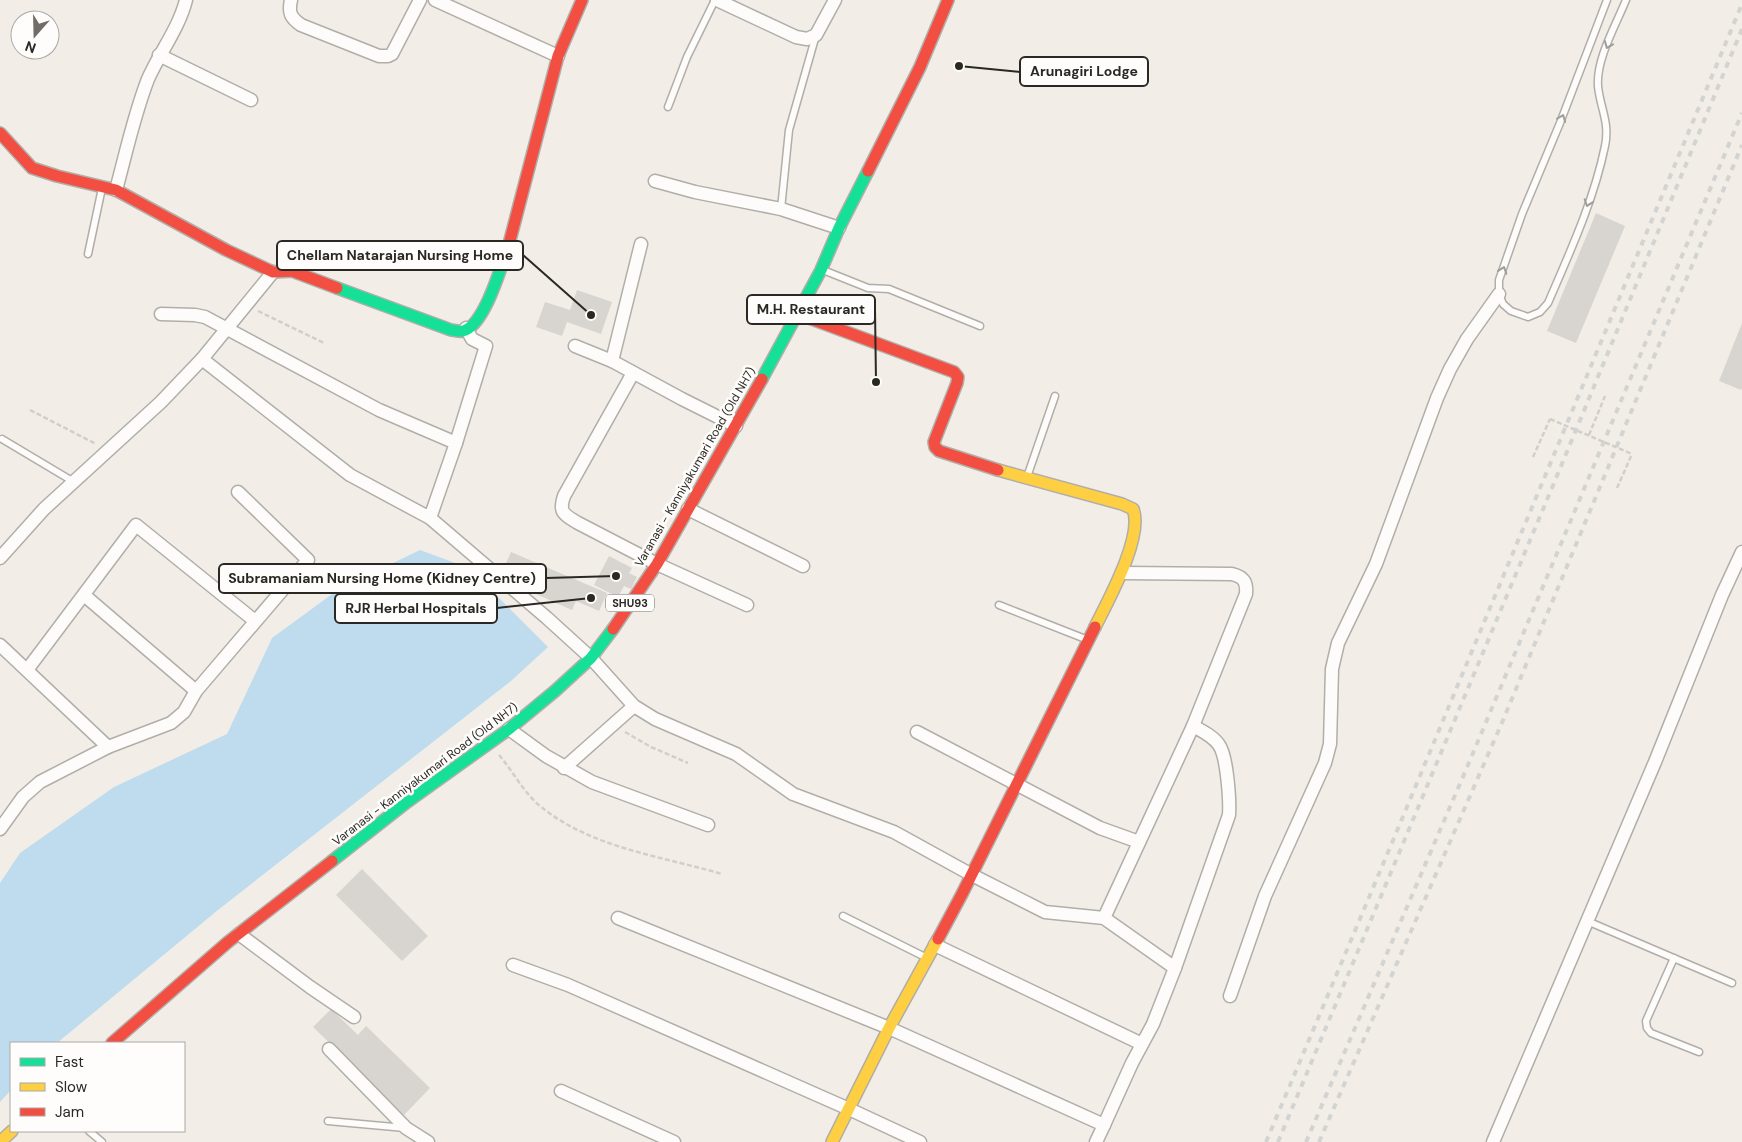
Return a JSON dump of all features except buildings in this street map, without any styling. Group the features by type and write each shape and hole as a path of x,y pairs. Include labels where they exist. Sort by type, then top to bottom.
{"street":[{"path":"116,190 148,81 159,55 176,26 186,0"},
{"path":"291,0 289,9 292,18 301,25 380,56 392,54 420,0"},
{"path":"436,0 459,4 558,56"},
{"path":"0,133 32,168 116,190 167,219 273,272 292,271 451,330 463,331 480,315 491,298 511,237 558,56 582,0"},
{"path":"716,0 796,37 807,39 816,35 835,0"},
{"name":"Varanasi - Kanniyakumari Road (Old NH7)","path":"113,1042 239,934 407,802 509,729 591,658 619,621 657,564 822,270 839,228 920,67 948,0"},
{"path":"159,55 251,100"},
{"path":"656,181 695,192 781,209 839,228"},
{"path":"612,361 641,244"},
{"path":"0,558 44,509 161,402 202,359 225,328 273,272"},
{"path":"1230,996 1266,896 1325,763 1330,744 1332,669 1338,643 1376,564 1437,398 1450,369 1467,339 1499,294"},
{"path":"161,314 205,317 380,410 456,443"},
{"path":"798,314 954,372 958,377 957,383 934,442 935,447 939,451 981,465 1122,504 1133,509 1136,516 1136,525 1122,573 1016,783 972,875 889,1028 832,1142"},
{"path":"430,518 456,443 486,346 472,339 466,328"},
{"path":"575,346 612,361 736,426"},
{"path":"202,359 350,475 430,518 510,585 591,658 634,706 655,719 736,754 793,794 894,832 1045,912 1104,918 1175,968"},
{"path":"633,373 564,496 561,510 566,516 578,523 657,564 747,605"},
{"path":"0,829 23,797 40,782 108,747 171,723 184,712 196,691 308,560 238,492"},
{"path":"688,509 803,566"},
{"path":"27,670 136,525 255,621"},
{"path":"1493,1142 1655,762 1722,595 1742,552"},
{"path":"1104,918 1194,726 1246,594 1247,586 1240,576 1232,574 1122,573"},
{"path":"84,595 196,691"},
{"path":"0,644 108,747"},
{"path":"564,768 634,706"},
{"path":"1096,1142 1132,1064 1153,1024 1175,968 1229,815 1230,800 1223,754 1219,745 1209,735 1194,726"},
{"path":"509,729 564,768 592,782 708,825"},
{"path":"917,732 1100,828 1139,842"},
{"path":"618,918 889,1028 1104,1125"},
{"path":"239,934 354,1018"},
{"path":"935,944 1142,1044"},
{"path":"513,965 568,985 920,1142"},
{"path":"329,1050 406,1128 428,1142"},
{"path":"561,1092 674,1142"},
{"path":"0,1142 11,1132"}],"lane":[{"path":"668,107 687,57 716,0"},
{"path":"1608,0 1522,214 1499,280 1499,294 1503,304 1511,311 1528,317 1540,312 1548,303 1579,230 1595,184 1606,144 1607,123 1598,84 1600,63 1626,0"},
{"path":"781,209 789,130 816,35"},
{"path":"88,254 102,187"},
{"path":"822,270 868,288 889,289 980,326"},
{"path":"1026,478 1055,396"},
{"path":"2,439 74,482"},
{"path":"999,605 1089,640"},
{"path":"843,916 928,958"},
{"path":"1587,921 1732,983"},
{"path":"1674,958 1646,1021 1647,1028 1651,1033 1699,1052"},
{"path":"328,1121 406,1128"},
{"path":"90,1132 102,1142"}],"path":[{"path":"246,304 324,344"},
{"path":"1588,436 1605,396"},
{"path":"30,410 108,451"},
{"path":"1533,457 1550,419 1632,454 1616,488"},
{"path":"613,725 633,738 688,763"},
{"path":"489,742 526,792 539,805 577,829 604,841 652,856 722,874"}],"water":[{"path":"420,550 469,568 548,647 511,681 218,910 58,1042 10,1042 10,1091 0,1102 0,883 20,853 114,787 227,734 272,638 339,589"}],"railway":[{"path":"1266,1142 1742,4"},
{"path":"1278,1142 1742,29"},
{"path":"1306,1142 1468,765 1742,113"},
{"path":"1319,1142 1501,725 1742,145"}],"traffic: fast":[{"path":"762,379 821,270 839,228 868,171"},
{"path":"337,288 451,330 463,331 471,327 478,318 492,293 509,244"},
{"path":"332,861 407,802 509,729 591,658 613,629"}],"traffic: slow":[{"path":"998,470 1122,504 1133,509 1135,521 1134,535 1129,551 1116,585 1095,627"},
{"path":"832,1142 889,1028 938,939"},
{"path":"0,1142 11,1132"}],"traffic: jam":[{"path":"509,244 558,56 582,0"},
{"path":"868,171 920,67 948,0"},
{"path":"0,133 32,168 116,190 226,250 273,272 292,271 337,288"},
{"path":"798,314 954,372 958,377 957,383 934,442 935,447 939,451 998,470"},
{"path":"613,629 657,564 762,379"},
{"path":"938,939 1095,627"},
{"path":"113,1042 228,942 332,861"}],"place":[{"name":"Arunagiri Lodge","path":"959,66"},
{"name":"Chellam Natarajan Nursing Home","path":"591,315"},
{"name":"M.H. Restaurant","path":"876,382"},
{"name":"Subramaniam Nursing Home (Kidney Centre)","path":"616,576"},
{"name":"RJR Herbal Hospitals","path":"591,598"}]}
